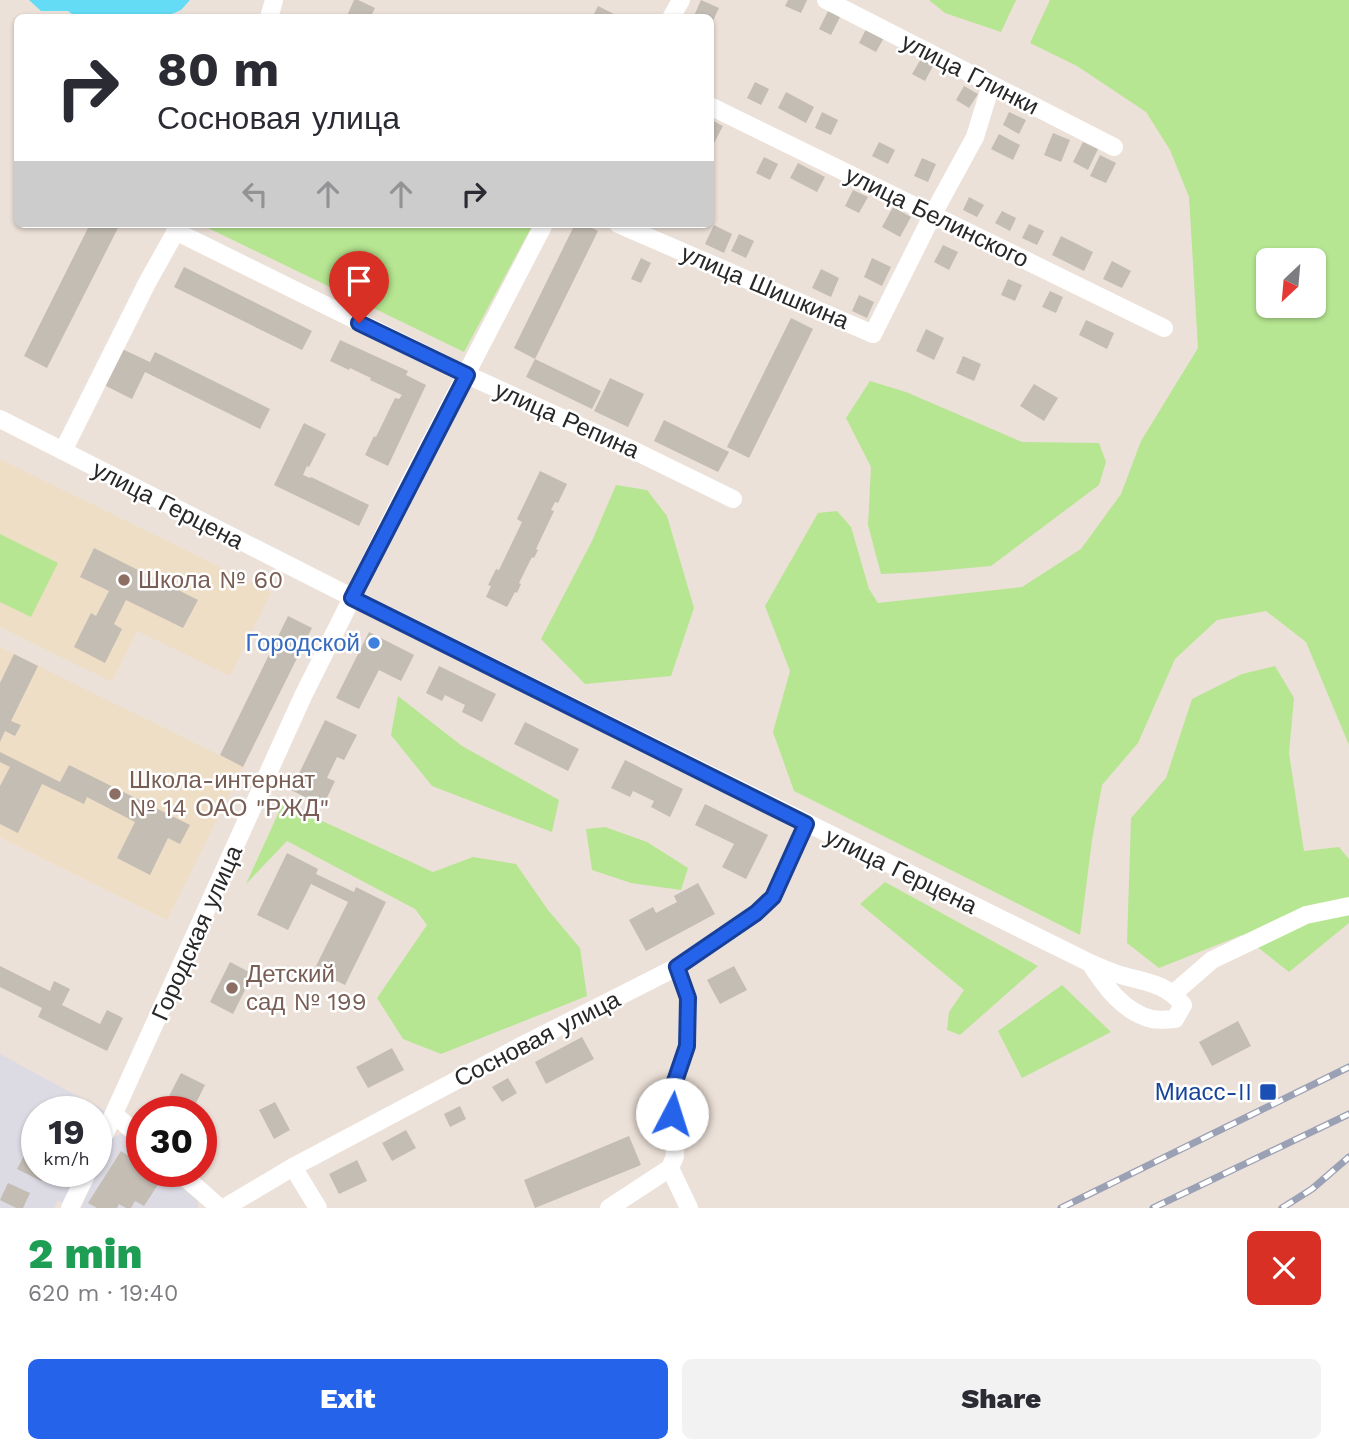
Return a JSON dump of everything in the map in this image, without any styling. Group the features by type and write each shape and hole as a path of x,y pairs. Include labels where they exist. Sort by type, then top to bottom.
{"street":[{"name":"улица Глинки","path":"826,0 1114,147"},
{"path":"933,214 975,137 991,85"},
{"name":"улица Белинского","path":"714,108 1164,328"},
{"name":"улица Шишкина","path":"627,228 873,334 933,214"},
{"path":"63,452 147,283 178,228"},
{"name":"улица Репина","path":"178,228 467,375 733,499"},
{"name":"Городская улица","path":"112,1121 303,696 542,228"},
{"name":"улица Герцена","path":"0,419 352,598 1090,963 1115,974 1148,981 1174,993"},
{"name":"Сосновая улица","path":"222,1208 293,1167 521,1046 677,967 756,913 773,897 806,824"},
{"path":"1090,963 1107,990 1135,1012 1154,1020 1175,1019 1183,1005 1174,993 1212,960 1306,915 1349,906"},
{"path":"609,1208 670,1168 675,1156 671,1093 687,1046 688,998 677,967"},
{"path":"115,1115 126,1125"},
{"path":"293,1167 318,1208"},
{"path":"670,1168 689,1208"},
{"path":"70,1208 80,1187"},
{"path":"197,1187 222,1208"}],"shaded area":[{"name":"Школа № 60","path":"0,459 271,592 230,676 137,631 112,682 0,627"},
{"name":"Школа-интернат № 14 ОАО \"РЖД\"","path":"0,647 243,767 167,920 0,837"},
{"path":"0,1054 77,1096 21,1096 21,1187 73,1187 65,1205 58,1200 54,1208 0,1208"},
{"path":"126,1133 126,1187 181,1187 198,1201 198,1208 81,1208 89,1187 112,1187 112,1137"}],"green space":[{"path":"929,0 1016,0 1001,32 945,13"},
{"path":"1050,0 1349,0 1349,745 1306,642 1266,611 1217,620 1175,659 1138,743 1102,785 1080,935 794,791 773,732 790,671 765,606 818,513 837,511 851,527 869,589 878,603 1022,587 1081,549 1121,494 1141,441 1198,348 1189,197 1170,150 1146,112 1077,66 1030,43"},
{"path":"208,228 531,228 464,352"},
{"path":"870,381 906,392 1022,442 1099,443 1106,462 1099,485 991,566 881,574 868,525 871,467 846,418"},
{"path":"616,485 647,490 667,516 694,608 671,676 585,684 541,639 592,541"},
{"path":"0,534 58,563 31,617 0,602"},
{"path":"1275,666 1294,698 1289,753 1304,851 1339,847 1349,859 1349,923 1289,972 1242,935 1159,968 1127,943 1131,818 1166,778 1192,699 1242,674"},
{"path":"398,696 462,746 559,800 552,832 432,786 391,735"},
{"path":"283,803 433,872 473,857 516,864 548,910 580,948 587,996 441,1054 403,1039 377,998 427,925 415,909 287,841 246,884"},
{"path":"605,827 647,842 688,868 681,890 631,883 592,870 586,829"},
{"path":"885,882 1038,966 960,1035 947,1030 949,1012 964,990 860,904"},
{"path":"1062,985 1111,1032 1022,1078 998,1031"}],"water":[{"path":"29,0 190,0 181,10 172,14 72,14 68,11 41,11"}],"building":[{"path":"354,0 375,8 372,14 348,14"},
{"path":"701,0 719,8 714,19 714,14 695,14"},
{"path":"788,0 807,0 801,13 785,6"},
{"path":"598,6 614,14 594,14"},
{"path":"829,9 841,15 831,35 819,29"},
{"path":"867,27 885,36 876,52 859,43"},
{"path":"921,59 933,66 925,81 912,74"},
{"path":"755,82 769,89 761,105 747,98"},
{"path":"964,86 978,94 969,108 956,100"},
{"path":"786,92 814,107 806,123 778,108"},
{"path":"822,112 838,120 831,135 815,128"},
{"path":"1009,112 1026,120 1019,134 1003,125"},
{"path":"714,121 723,126 714,143"},
{"path":"1053,133 1070,140 1061,162 1044,155"},
{"path":"999,134 1020,145 1013,160 991,149"},
{"path":"879,142 895,150 888,164 872,156"},
{"path":"1083,142 1098,149 1088,170 1073,162"},
{"path":"1100,155 1116,163 1106,183 1090,176"},
{"path":"764,157 778,164 770,180 756,173"},
{"path":"922,158 936,164 928,182 914,176"},
{"path":"798,163 825,177 817,192 790,178"},
{"path":"853,190 868,197 859,213 845,206"},
{"path":"969,197 984,205 977,217 963,210"},
{"path":"893,207 911,217 900,237 882,227"},
{"path":"1002,211 1016,218 1010,231 995,223"},
{"path":"1029,224 1044,231 1037,245 1022,238"},
{"path":"714,225 732,234 724,253 705,244"},
{"path":"88,228 118,228 47,368 24,356"},
{"path":"573,228 592,228 598,231 535,359 514,348"},
{"path":"739,234 754,241 746,258 731,251"},
{"path":"1061,236 1093,252 1084,271 1052,255"},
{"path":"943,245 958,252 949,270 934,262"},
{"path":"641,258 651,263 641,283 631,279"},
{"path":"872,258 891,267 882,286 864,277"},
{"path":"1112,261 1131,271 1122,288 1103,279"},
{"path":"184,267 312,331 302,350 174,287"},
{"path":"821,269 839,278 831,297 812,288"},
{"path":"1008,279 1022,285 1015,301 1001,295"},
{"path":"1050,291 1063,297 1056,313 1042,307"},
{"path":"859,295 874,302 867,318 852,311"},
{"path":"791,318 813,329 749,458 727,447"},
{"path":"1086,320 1114,333 1107,349 1079,335"},
{"path":"926,329 944,338 934,360 916,351"},
{"path":"340,340 408,371 406,375 426,385 388,466 365,455 395,398 399,399 402,395 350,368 349,370 330,361"},
{"path":"120,348 150,362 155,352 270,409 260,429 145,372 132,399 102,384"},
{"path":"963,356 981,364 974,381 956,373"},
{"path":"535,359 601,391 592,409 526,377"},
{"path":"610,378 644,394 628,427 594,411"},
{"path":"1034,384 1058,398 1044,421 1020,406"},
{"path":"664,420 729,452 718,472 654,441"},
{"path":"304,423 326,434 303,475 369,505 359,526 274,485"},
{"path":"540,471 567,484 558,503 555,502 551,510 554,511 536,549 538,550 507,607 486,597 491,586 488,585 496,569 499,570 522,522 517,519"},
{"path":"94,548 198,600 183,628 126,600 114,624 122,629 105,663 74,647 91,613 96,616 109,591 80,577"},
{"path":"288,616 312,628 243,767 220,755"},
{"path":"369,632 414,655 401,681 379,670 359,709 336,698"},
{"path":"14,654 38,666 11,721 21,725 15,736 5,731 0,742 0,683"},
{"path":"439,666 496,694 482,722 462,712 465,705 445,695 442,701 426,693"},
{"path":"325,720 357,735 344,760 337,757 327,778 335,781 323,806 291,790"},
{"path":"525,722 579,749 568,771 514,744"},
{"path":"0,752 60,782 69,765 190,825 180,844 168,838 150,875 117,858 135,822 87,797 84,804 42,784 18,833 0,824 0,786 10,767 0,762"},
{"path":"625,760 683,789 670,817 651,807 654,801 633,791 630,797 611,788"},
{"path":"705,804 768,835 746,879 722,867 734,844 695,825"},
{"path":"287,853 318,869 316,874 354,892 356,887 386,902 345,985 314,970 348,902 311,884 288,930 257,915"},
{"path":"698,883 715,914 646,951 629,920 653,907 656,913 677,902 674,896"},
{"name":"Детский сад № 199","path":"230,962 253,974 233,1014 210,1002"},
{"path":"0,966 50,991 54,981 70,989 62,1005 100,1024 107,1010 123,1018 107,1051 38,1017 42,1008 0,987"},
{"path":"734,966 747,990 720,1004 707,980"},
{"name":"Миасс-II","path":"1238,1021 1251,1046 1212,1066 1199,1042"},
{"path":"582,1037 594,1059 546,1084 535,1062"},
{"path":"392,1048 404,1070 368,1088 356,1067"},
{"path":"181,1073 205,1085 200,1096 169,1096"},
{"path":"508,1078 517,1093 502,1102 492,1087"},
{"path":"275,1102 290,1130 274,1139 259,1110"},
{"path":"460,1106 466,1119 450,1127 444,1114"},
{"path":"406,1130 416,1148 392,1161 382,1143"},
{"path":"629,1136 641,1165 535,1208 524,1180"},
{"path":"121,1151 126,1154 126,1187 156,1187 144,1206 135,1201 131,1208 119,1204 117,1208 97,1208 88,1203 98,1187 112,1187 112,1165"},
{"path":"357,1160 367,1181 339,1194 329,1174"},
{"path":"8,1183 30,1193 23,1208 16,1208 0,1200"}],"railway":[{"path":"1061,1208 1349,1067"},
{"path":"1153,1208 1349,1114"},
{"path":"1282,1208 1312,1189 1349,1157"}],"place":[{"name":"Школа № 60","path":"124,580"},
{"name":"Городской","path":"374,643"},
{"name":"Школа-интернат № 14 ОАО \"РЖД\"","path":"115,794"},
{"name":"Детский сад № 199","path":"232,988"},
{"name":"Миасс-II","path":"1268,1092"}],"route":[{"path":"359,323 467,375 352,598 806,824 773,897 756,913 677,967 688,998 687,1046 671,1093 672,1114"}]}
